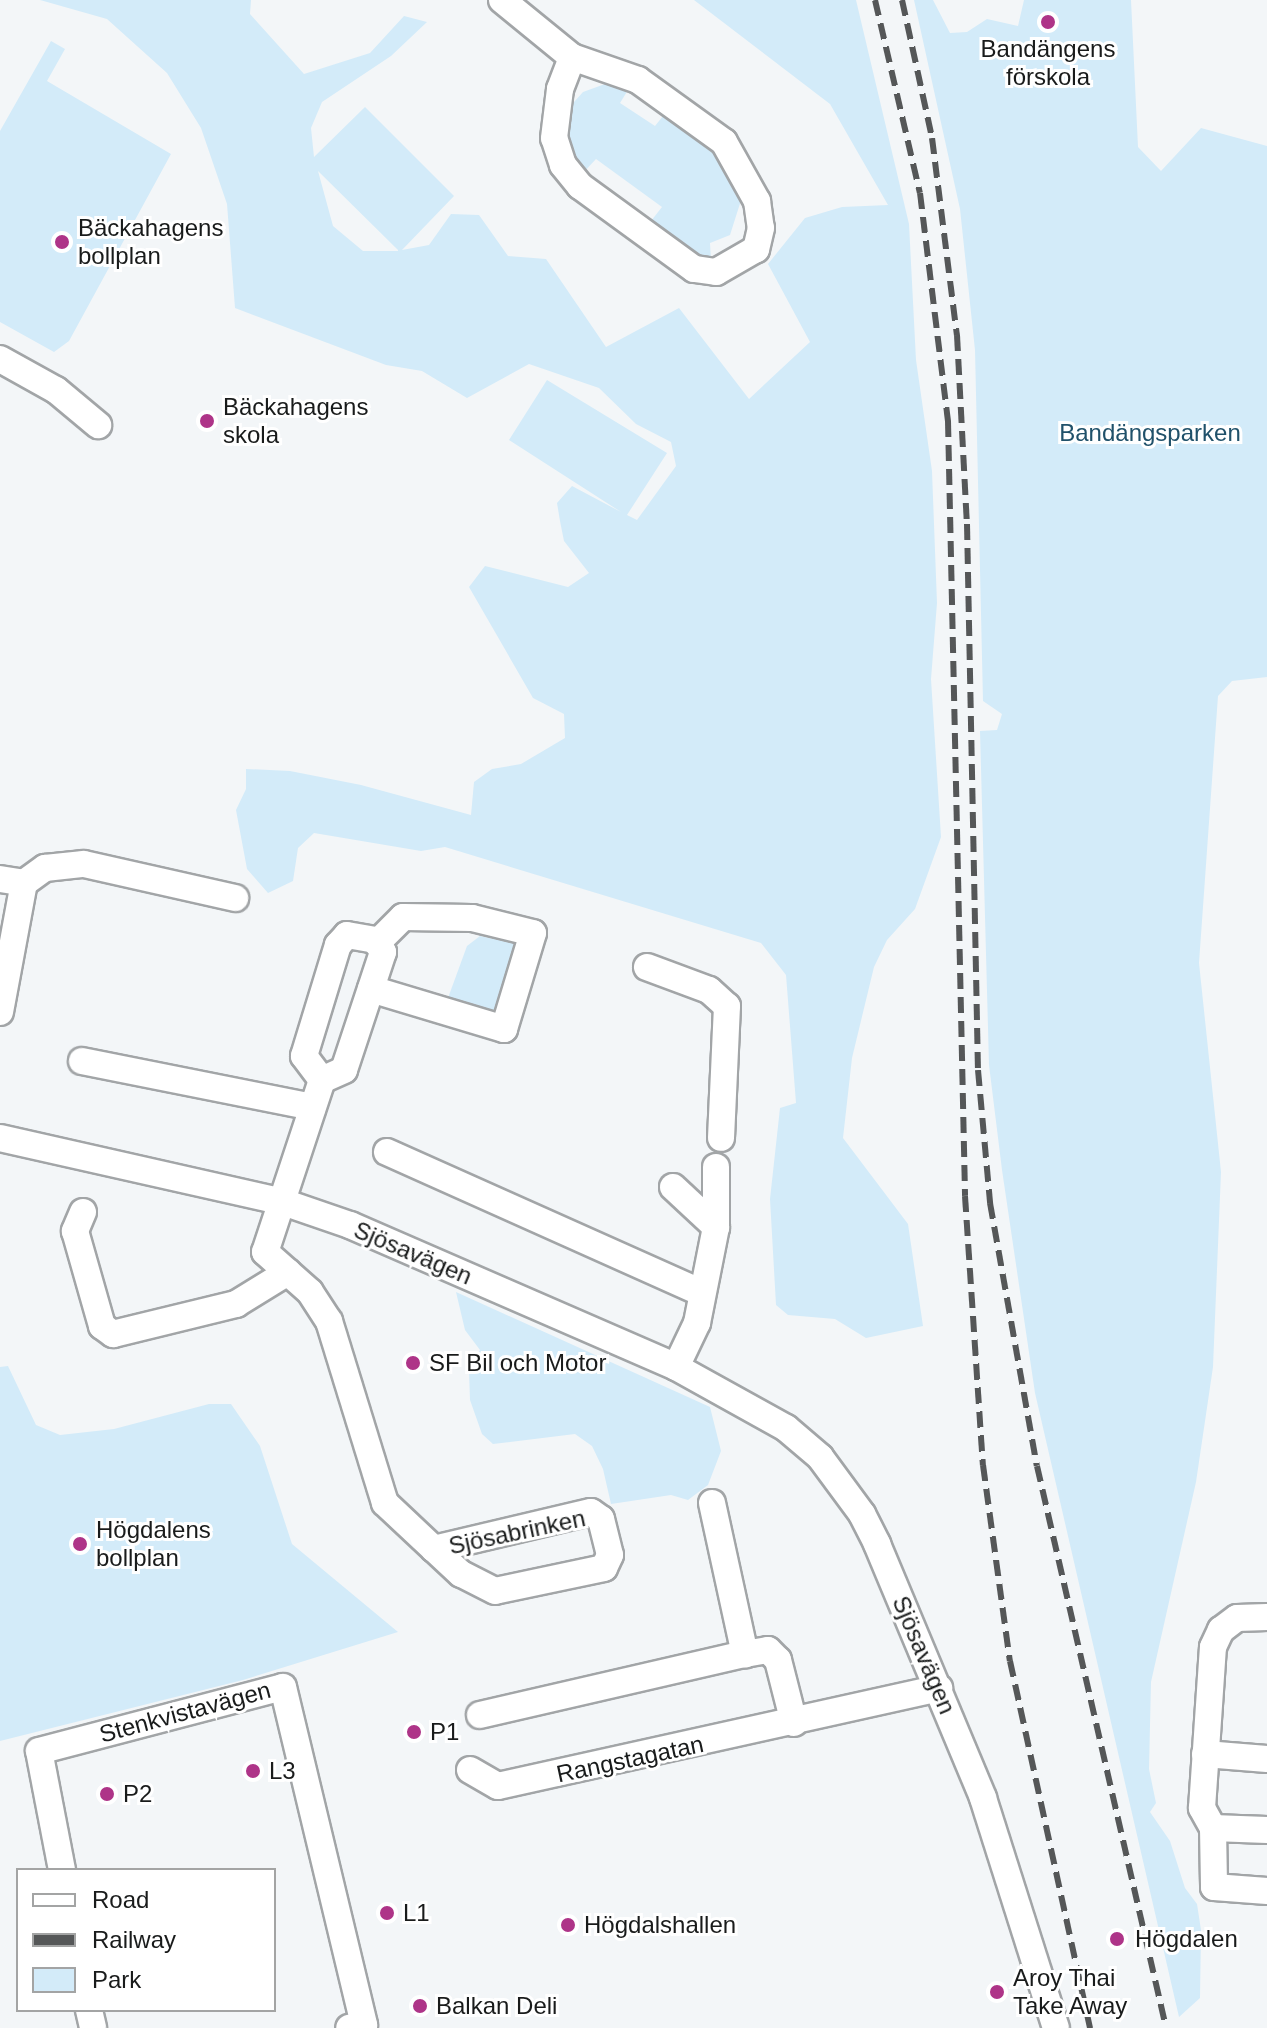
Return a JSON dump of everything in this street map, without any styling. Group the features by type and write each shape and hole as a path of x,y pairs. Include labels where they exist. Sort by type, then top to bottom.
{"street":[{"path":"502,0 572,57 638,80 724,142 757,201 761,228 756,249 716,272 694,269 580,186 563,165 554,138 553,117 572,57"},
{"path":"0,359 56,390 98,425"},
{"path":"2,996 12,881 45,868 84,864 235,898"},
{"path":"371,989 504,1029 533,933 472,918 403,917 377,943"},
{"path":"280,1201 322,1080 344,1070 383,952 377,943 347,935 338,945 304,1056 322,1080"},
{"path":"647,967 709,990 727,1006 721,1138"},
{"path":"82,1061 312,1107"},
{"name":"Sjösavägen","path":"0,1138 280,1201 350,1225 676,1367 786,1428 820,1457 862,1514 939,1688 1002,1852 1056,2028"},
{"path":"387,1152 702,1293"},
{"path":"676,1367 697,1323 716,1227 716,1167"},
{"path":"673,1187 716,1227"},
{"name":"Sjösabrinken","path":"280,1201 265,1252 310,1292 329,1321 385,1503 434,1549 461,1574 495,1591 604,1568 610,1555 601,1519 591,1512 434,1549"},
{"path":"83,1212 75,1231 102,1326 113,1334 236,1304 288,1272"},
{"path":"712,1503 745,1654"},
{"path":"1267,1617 1237,1618 1213,1647 1202,1808 1213,1828 1214,1887 1267,1891"},
{"path":"480,1715 768,1650 778,1660 794,1723"},
{"name":"Stenkvistavägen","path":"62,1868 39,1751 283,1687 364,2025 349,2028"},
{"name":"Rangstagatan","path":"470,1770 498,1786 794,1723 939,1688"},
{"path":"1205,1754 1267,1759"},
{"path":"1213,1828 1267,1830"}],"green space":[{"path":"40,0 251,0 250,14 304,74 370,53 404,16 427,22 391,56 322,102 311,128 314,157 365,107 454,196 402,250 429,245 451,214 479,215 508,256 546,259 606,347 679,308 749,399 810,342 768,264 805,218 842,207 888,205 830,104 694,0 856,0 909,224 916,360 932,471 937,603 931,679 941,837 915,909 887,940 874,967 852,1058 843,1138 908,1224 923,1326 866,1338 835,1319 788,1315 776,1305 770,1199 780,1108 796,1103 786,975 761,943 445,847 421,851 314,833 298,848 293,881 268,893 247,869 236,810 246,789 246,769 290,771 361,785 471,815 474,782 492,769 521,764 565,738 564,714 533,698 469,587 485,566 568,587 589,573 564,541 560,521 557,503 572,486 621,512 509,440 547,380 667,453 627,515 637,520 676,466 671,442 636,424 599,388 529,364 467,398 422,371 386,365 235,308 227,204 201,128 167,73 107,19","holes":["318,171 398,250 363,251 333,226"]},
{"name":"Bandängsparken","path":"914,0 933,0 950,33 967,32 987,19 1018,26 1024,0 1131,0 1138,147 1161,171 1201,128 1267,146 1267,677 1232,681 1218,696 1199,963 1221,1172 1213,1367 1196,1482 1151,1682 1149,1769 1156,1803 1150,1812 1170,1841 1185,1888 1197,1904 1201,1930 1200,1998 1179,2017 1035,1393 1002,1170 989,1065 980,731 997,730 1002,714 983,701 975,350 960,209"},
{"name":"Bäckahagens bollplan","path":"51,41 65,49 47,81 171,154 69,341 54,352 0,322 0,131"},
{"path":"605,84 628,90 620,103 655,126 667,111 714,149 743,194 730,235 710,243 711,261 676,244 651,221 662,207 596,159 582,174 564,137 566,111 583,92"},
{"path":"480,936 524,945 498,1023 452,1008 448,998 467,946"},
{"path":"456,1292 710,1407 721,1451 708,1485 688,1500 671,1495 611,1504 603,1469 592,1446 575,1434 493,1444 482,1434 470,1400 469,1371 480,1350 465,1330"},
{"path":"8,1366 36,1425 60,1435 114,1429 209,1404 231,1404 260,1446 292,1544 398,1632 243,1680 0,1741 0,1367"}],"railway":[{"path":"875,0 920,193 948,421 965,1196 983,1465 1010,1661 1090,2028"},
{"path":"902,0 932,138 957,335 967,524 978,1070 990,1203 1037,1466 1165,2023"}],"place":[{"name":"Bandängens förskola","path":"1048,22"},
{"name":"Bäckahagens bollplan","path":"62,242"},
{"name":"Bäckahagens skola","path":"207,421"},
{"name":"SF Bil och Motor","path":"413,1363"},
{"name":"Högdalens bollplan","path":"80,1544"},
{"name":"P1","path":"414,1732"},
{"name":"L3","path":"253,1771"},
{"name":"P2","path":"107,1794"},
{"name":"L1","path":"387,1913"},
{"name":"Högdalshallen","path":"568,1925"},
{"name":"Högdalen","path":"1117,1939"},
{"name":"Aroy Thai Take Away","path":"997,1992"},
{"name":"Balkan Deli","path":"420,2006"}]}
